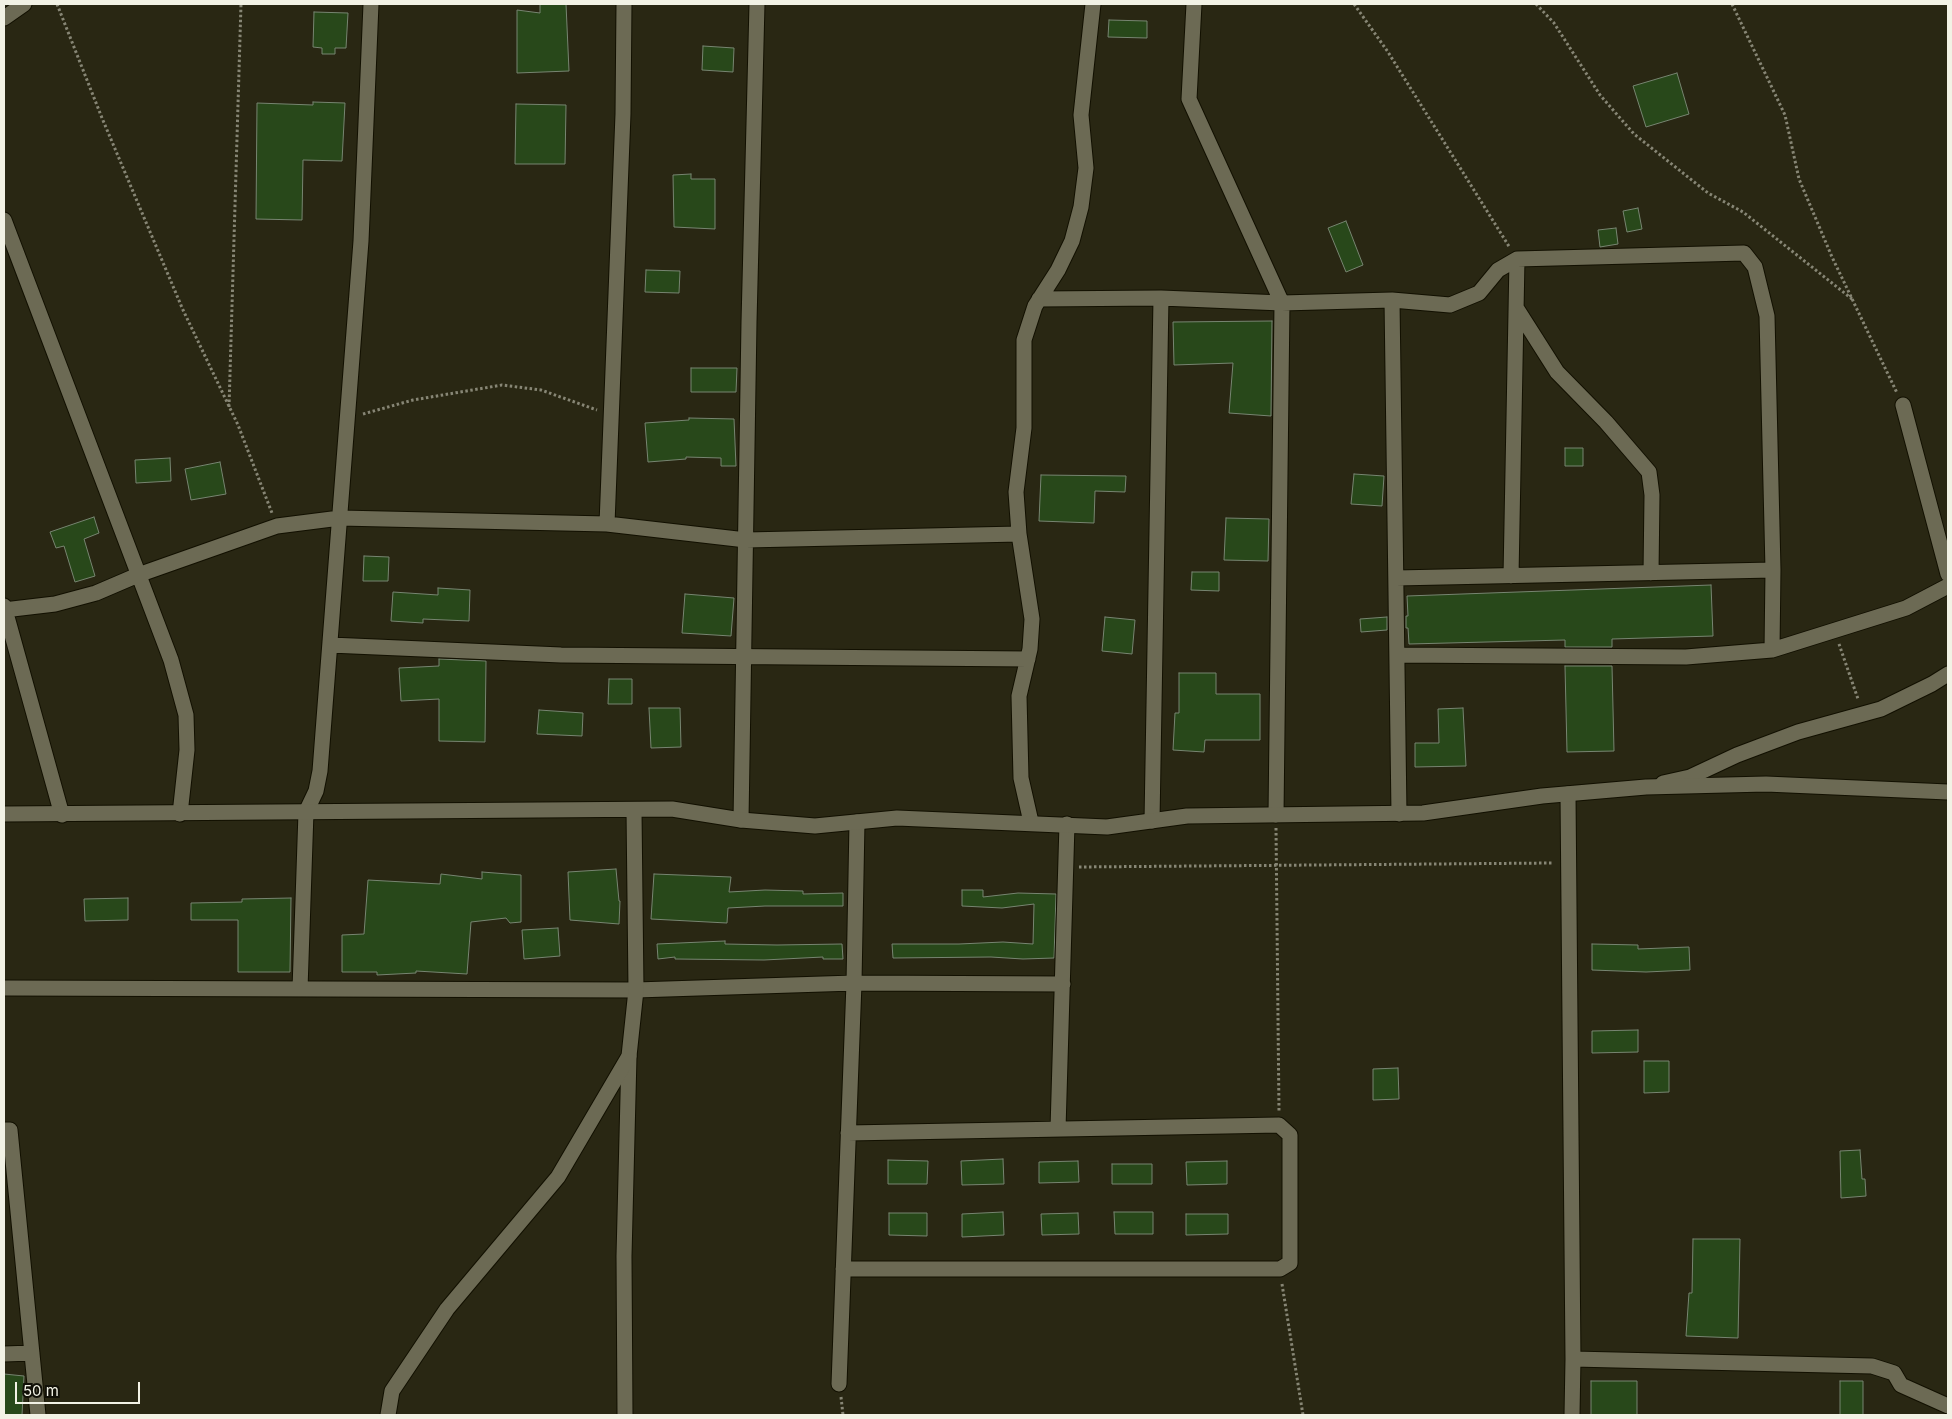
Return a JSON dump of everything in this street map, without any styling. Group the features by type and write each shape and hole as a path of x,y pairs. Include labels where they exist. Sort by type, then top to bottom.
{"street":[{"path":"4,18 24,4"},
{"path":"300,989 306,812 316,791 320,771 361,241 371,4"},
{"path":"607,524 622,114 624,4"},
{"path":"741,820 757,4"},
{"path":"1031,822 1021,778 1019,705 1019,696 1028,659 1032,620 1019,534 1016,492 1024,428 1024,340 1035,306 1058,270 1072,241 1081,207 1086,168 1081,115 1093,4"},
{"path":"1194,4 1189,99 1282,303 1276,816"},
{"path":"4,220 171,660 186,715 187,750 180,814"},
{"path":"1039,299 1161,298 1282,303 1392,300 1450,305 1480,294 1498,270 1517,259 1744,253 1755,266 1767,316 1772,650"},
{"path":"1510,576 1517,259"},
{"path":"1152,821 1161,298"},
{"path":"1392,300 1399,814"},
{"path":"1517,308 1557,372 1606,422 1649,472 1652,495 1651,573"},
{"path":"1903,405 1948,574"},
{"path":"62,815 4,609 55,604 96,594 138,575 277,526 340,518 607,524 746,540 1019,534"},
{"path":"1396,578 1772,570"},
{"path":"1397,655 1686,657 1772,650 1906,608 1948,586"},
{"path":"330,644 561,655 1028,659"},
{"path":"1646,787 1690,777 1737,755 1790,735 1881,709 1948,674"},
{"path":"4,814 672,809 741,820 815,826 897,818 1031,822 1107,827 1187,816 1423,813 1542,796 1646,787 1766,784 1948,792"},
{"path":"1568,794 1572,1415"},
{"path":"624,1415 624,1256 628,1056 636,990 634,810"},
{"path":"839,1384 854,983 857,822"},
{"path":"1058,1129 1067,824"},
{"path":"4,988 636,990 854,983 1062,984"},
{"path":"388,1415 392,1391 447,1308 558,1177 628,1056"},
{"path":"843,1269 1280,1269 1290,1263 1290,1135 1280,1125 848,1132"},
{"path":"4,1130 10,1130 38,1415"},
{"path":"4,1354 32,1353"},
{"path":"1573,1360 1872,1366 1894,1373 1901,1385 1948,1406"}],"path":[{"path":"57,4 102,118 183,310 229,407 277,526"},
{"path":"229,407 241,4"},
{"path":"1354,4 1388,52 1517,259"},
{"path":"1536,4 1554,23 1600,95 1634,134 1708,193 1743,212 1852,299"},
{"path":"1732,4 1785,115 1799,179 1852,299 1903,405"},
{"path":"348,418 413,400 502,385 541,390 586,405 611,417"},
{"path":"1824,635 1838,642 1865,714"},
{"path":"1276,816 1280,1125"},
{"path":"1066,867 1569,863"},
{"path":"1280,1269 1302,1415"}],"building":[{"path":"540,4 566,4 569,71 517,73 517,10 540,13"},
{"path":"314,12 348,13 346,48 335,48 335,54 322,54 322,48 313,47"},
{"path":"1109,20 1147,21 1147,38 1108,37"},
{"path":"703,46 734,48 733,72 702,70"},
{"path":"1677,73 1689,114 1646,127 1633,86"},
{"path":"313,102 345,103 342,161 303,160 302,220 256,219 257,103 313,105"},
{"path":"516,104 566,105 565,164 515,164"},
{"path":"691,174 691,179 715,179 715,229 674,227 673,175"},
{"path":"1638,208 1642,229 1627,232 1623,211"},
{"path":"1346,221 1363,265 1346,272 1328,228"},
{"path":"1616,228 1618,244 1600,247 1598,230"},
{"path":"646,270 680,271 679,293 645,292"},
{"path":"1272,321 1271,416 1229,413 1233,363 1174,365 1173,322"},
{"path":"691,368 737,368 736,392 691,392"},
{"path":"689,418 734,419 736,466 721,466 721,458 686,457 686,459 648,462 645,423 689,420"},
{"path":"1565,448 1583,448 1583,466 1565,466"},
{"path":"170,458 171,481 136,483 135,460"},
{"path":"220,462 226,494 191,500 185,469"},
{"path":"1354,474 1384,476 1382,506 1351,504"},
{"path":"1041,475 1126,476 1125,492 1095,491 1094,523 1039,521"},
{"path":"94,517 99,533 84,539 95,576 75,582 64,546 56,548 50,532"},
{"path":"1226,518 1269,519 1268,561 1224,560"},
{"path":"364,556 389,557 388,581 363,581"},
{"path":"1192,572 1219,572 1219,591 1191,590"},
{"path":"1711,585 1713,636 1612,639 1612,647 1565,647 1565,640 1409,644 1408,628 1406,628 1406,616 1408,616 1407,596"},
{"path":"438,588 470,590 469,621 423,619 423,623 391,621 393,592 438,595"},
{"path":"685,594 734,598 731,636 682,633"},
{"path":"1105,617 1135,620 1132,654 1102,651"},
{"path":"1387,617 1387,630 1361,632 1360,619"},
{"path":"439,659 486,661 485,742 439,741 439,699 401,701 399,668 439,666"},
{"path":"1565,666 1612,666 1614,751 1567,752"},
{"path":"1179,673 1216,673 1216,694 1260,694 1260,740 1205,740 1204,752 1173,750 1175,713 1179,713"},
{"path":"609,679 632,679 632,704 608,704"},
{"path":"649,708 680,708 681,747 651,748"},
{"path":"1463,708 1466,766 1415,767 1415,743 1439,743 1438,709"},
{"path":"539,710 583,713 582,736 537,734"},
{"path":"616,869 620,901 619,924 570,920 568,872"},
{"path":"482,872 521,875 521,922 510,923 506,918 471,922 467,974 416,971 416,973 377,975 377,972 342,972 342,935 364,934 368,880 440,884 441,874 482,879"},
{"path":"654,874 731,877 729,892 765,890 803,891 803,894 843,893 843,906 728,908 727,923 651,919"},
{"path":"962,890 983,890 983,897 1018,893 1056,894 1054,958 893,958 892,944 1003,942 1033,944 1034,904 1002,908 962,906"},
{"path":"128,898 128,920 85,921 84,899"},
{"path":"291,898 290,972 238,972 238,920 191,920 191,903 242,902 242,899"},
{"path":"558,928 560,956 524,959 522,930"},
{"path":"725,941 725,944 842,944 843,959 823,959 823,957 764,960 675,959 675,957 658,959 657,944"},
{"path":"1592,944 1638,945 1638,949 1689,947 1690,970 1646,972 1592,970"},
{"path":"1638,1030 1638,1052 1592,1053 1592,1031"},
{"path":"1644,1061 1669,1061 1669,1092 1644,1093"},
{"path":"1398,1068 1399,1099 1373,1100 1373,1069"},
{"path":"1860,1150 1862,1179 1865,1179 1866,1196 1841,1198 1840,1151"},
{"path":"1003,1159 1004,1184 962,1185 961,1161"},
{"path":"888,1160 928,1161 927,1184 888,1184"},
{"path":"1078,1161 1079,1182 1039,1183 1039,1162"},
{"path":"1227,1161 1227,1184 1187,1185 1186,1162"},
{"path":"1112,1164 1152,1164 1152,1184 1112,1184"},
{"path":"1003,1212 1004,1235 962,1237 962,1214"},
{"path":"1114,1212 1153,1212 1153,1234 1115,1234"},
{"path":"889,1213 927,1213 927,1236 889,1235"},
{"path":"1078,1213 1079,1234 1042,1235 1041,1214"},
{"path":"1186,1214 1228,1214 1228,1234 1186,1235"},
{"path":"1693,1239 1740,1239 1738,1338 1686,1336 1689,1293 1692,1293"},
{"path":"4,1374 24,1376 22,1415 4,1415"},
{"path":"1591,1381 1637,1381 1637,1415 1591,1415"},
{"path":"1840,1381 1863,1381 1863,1415 1840,1415"}]}
